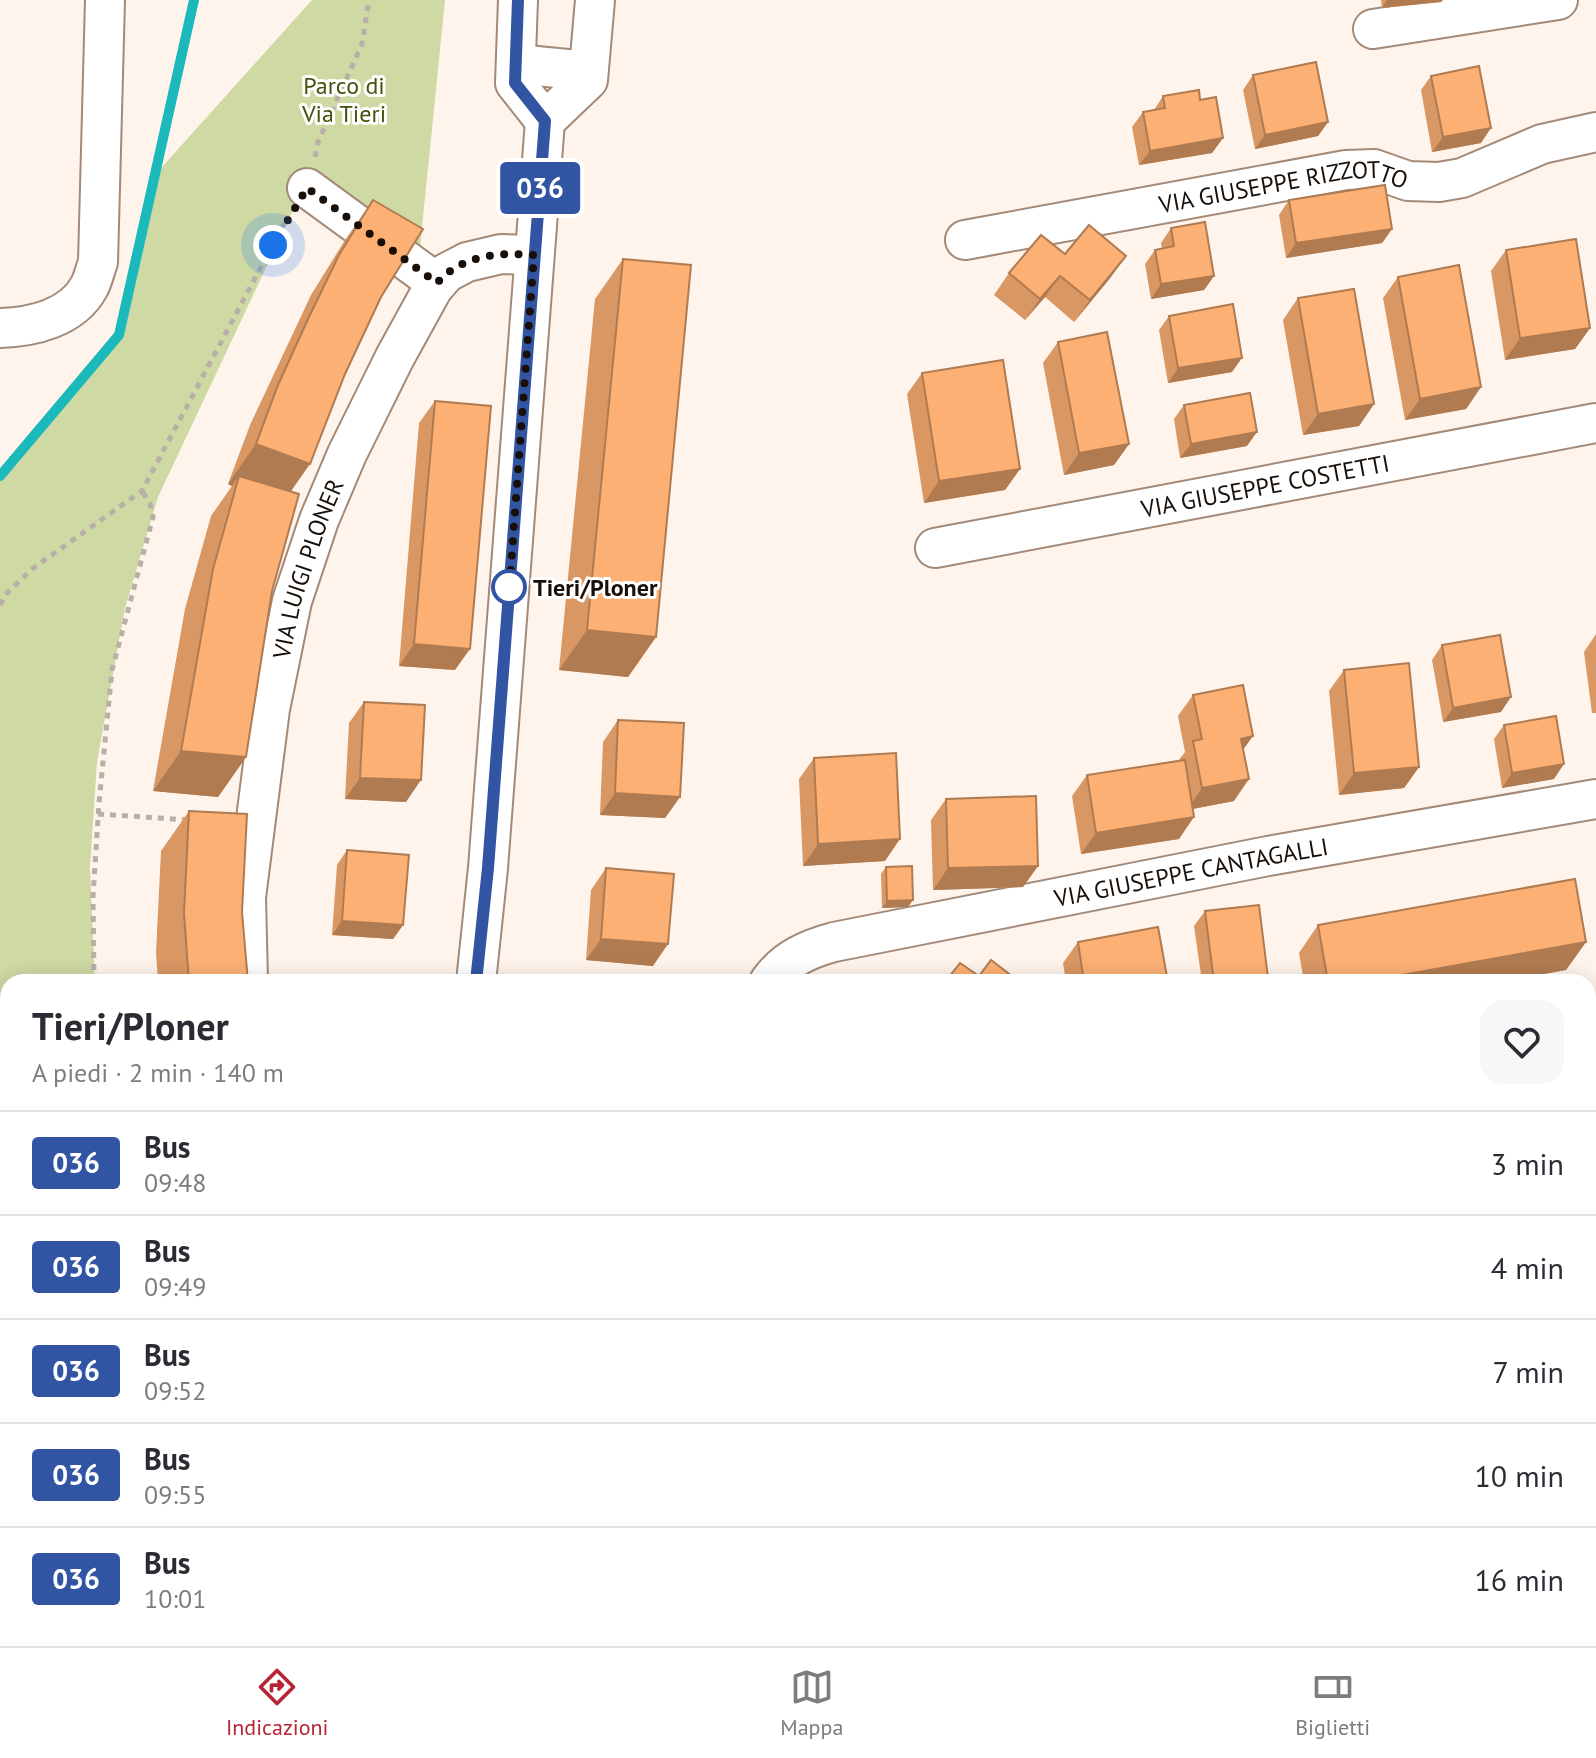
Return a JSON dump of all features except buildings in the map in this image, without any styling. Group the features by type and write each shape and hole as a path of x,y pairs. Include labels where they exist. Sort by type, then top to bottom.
{"street":[{"path":"0,328 19,328 60,317 89,288 98,262 105,0"},
{"path":"518,0 515,83 545,121"},
{"path":"477,974 488,868 545,121 588,80 595,0"},
{"path":"1373,29 1558,0"},
{"path":"516,64 588,71"},
{"name":"VIA GIUSEPPE RIZZOTTO","path":"965,240 1346,170 1374,169 1408,181 1439,182 1462,178 1542,144 1596,132"},
{"path":"307,188 437,283"},
{"name":"VIA LUIGI PLONER","path":"248,974 246,897 270,709 292,601 319,520 347,454 424,301 437,283 446,273 467,262 501,254 534,255"},
{"name":"VIA GIUSEPPE COSTETTI","path":"935,548 1596,423"},
{"name":"VIA GIUSEPPE CANTAGALLI","path":"780,971 819,946 850,939 1268,856 1596,799"}],"path":[{"path":"0,605 7,593 32,569 142,491 287,217 307,188 318,142 362,44 369,0"},
{"path":"94,974 93,897 112,670 153,517 142,491"},
{"path":"98,814 201,820"}],"green space":[{"name":"Parco di Via Tieri","path":"312,0 445,0 420,247 306,183 158,497 125,608 97,762 90,867 95,974 0,974 0,476 119,335 153,177"}],"waterway":[{"path":"0,476 119,335 194,0"}],"bus line":[{"name":"036","path":"477,974 488,868 545,121 515,83 518,0"}],"place":[{"name":"Tieri/Ploner","path":"509,587"}],"route":[{"path":"273,245 307,188 437,283 446,273 467,262 501,254 534,255 509,593 509,587"}]}
